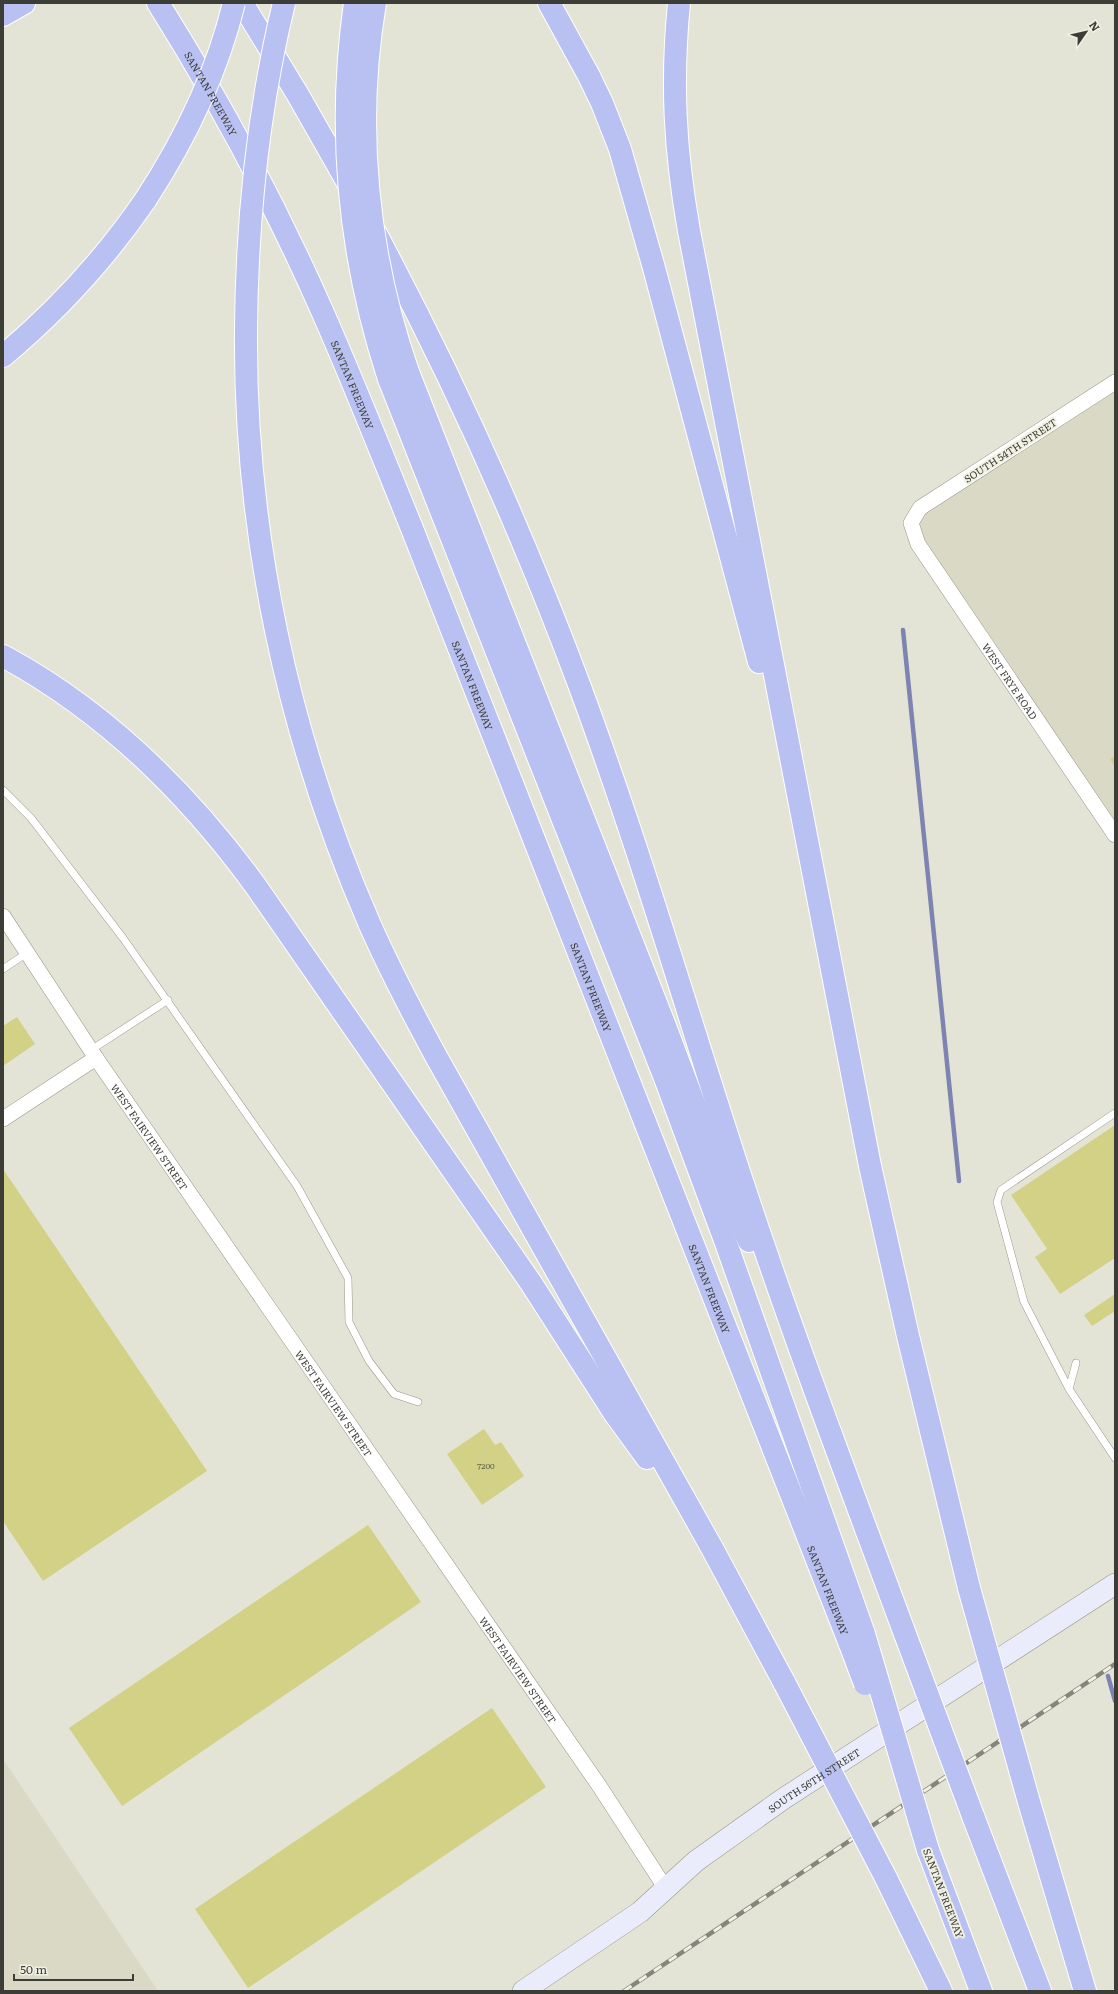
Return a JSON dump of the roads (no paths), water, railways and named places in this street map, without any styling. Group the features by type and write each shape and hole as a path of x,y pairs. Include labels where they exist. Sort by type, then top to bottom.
{"highway":[{"path":"3,15 24,3"},
{"name":"SANTAN FREEWAY","path":"158,3 218,106 273,207 323,312 351,379 857,1639 928,1850 981,1991"},
{"path":"3,356 44,321 76,289 106,255 146,199 173,155 197,107 224,37 234,3"},
{"path":"242,3 328,145 396,271 447,373 518,530 561,637 605,758 743,1184 829,1428 1040,1991"},
{"path":"284,3 272,59 256,162 248,247 246,388 250,453 260,538 273,619 302,739 319,792 346,867 384,955 436,1058 712,1548 886,1878 940,1991"},
{"path":"355,3 346,101 346,148 356,245 364,290 376,335 399,375 667,1033 727,1191 829,1428"},
{"path":"375,3 368,53 365,111 368,189 380,274 393,326 399,375 726,1243 857,1639"},
{"path":"548,3 590,76 620,149 654,268 758,660 792,766"},
{"path":"679,3 674,90 677,146 684,203 853,1082 887,1244 924,1405 969,1588 1029,1802 1086,1991"},
{"path":"3,656 65,695 122,738 168,780 214,830 255,885 531,1283 615,1414 712,1548"}],"main road":[{"name":"SOUTH 56TH STREET","path":"523,1991 640,1912 696,1861 783,1799 1115,1584"}],"street":[{"name":"SOUTH 54TH STREET","path":"911,523 920,508 1115,382"},
{"name":"WEST FRYE ROAD","path":"911,523 918,544 1115,835"},
{"name":"WEST FAIRVIEW STREET","path":"3,916 94,1054 600,1786 666,1889"},
{"path":"3,1119 94,1054"}],"lane":[{"path":"3,790 31,818 124,938 297,1186 348,1278 349,1322 369,1361 394,1394 418,1402"},
{"path":"3,969 27,953"},
{"path":"94,1054 168,1000"},
{"path":"1115,1113 1001,1190 997,1202 1024,1302 1069,1389 1115,1458"},
{"path":"1069,1389 1076,1364"}],"waterway":[{"path":"903,630 959,1181"},
{"path":"1108,1676 1115,1701"}],"railway":[{"path":"624,1991 1115,1664"}]}
